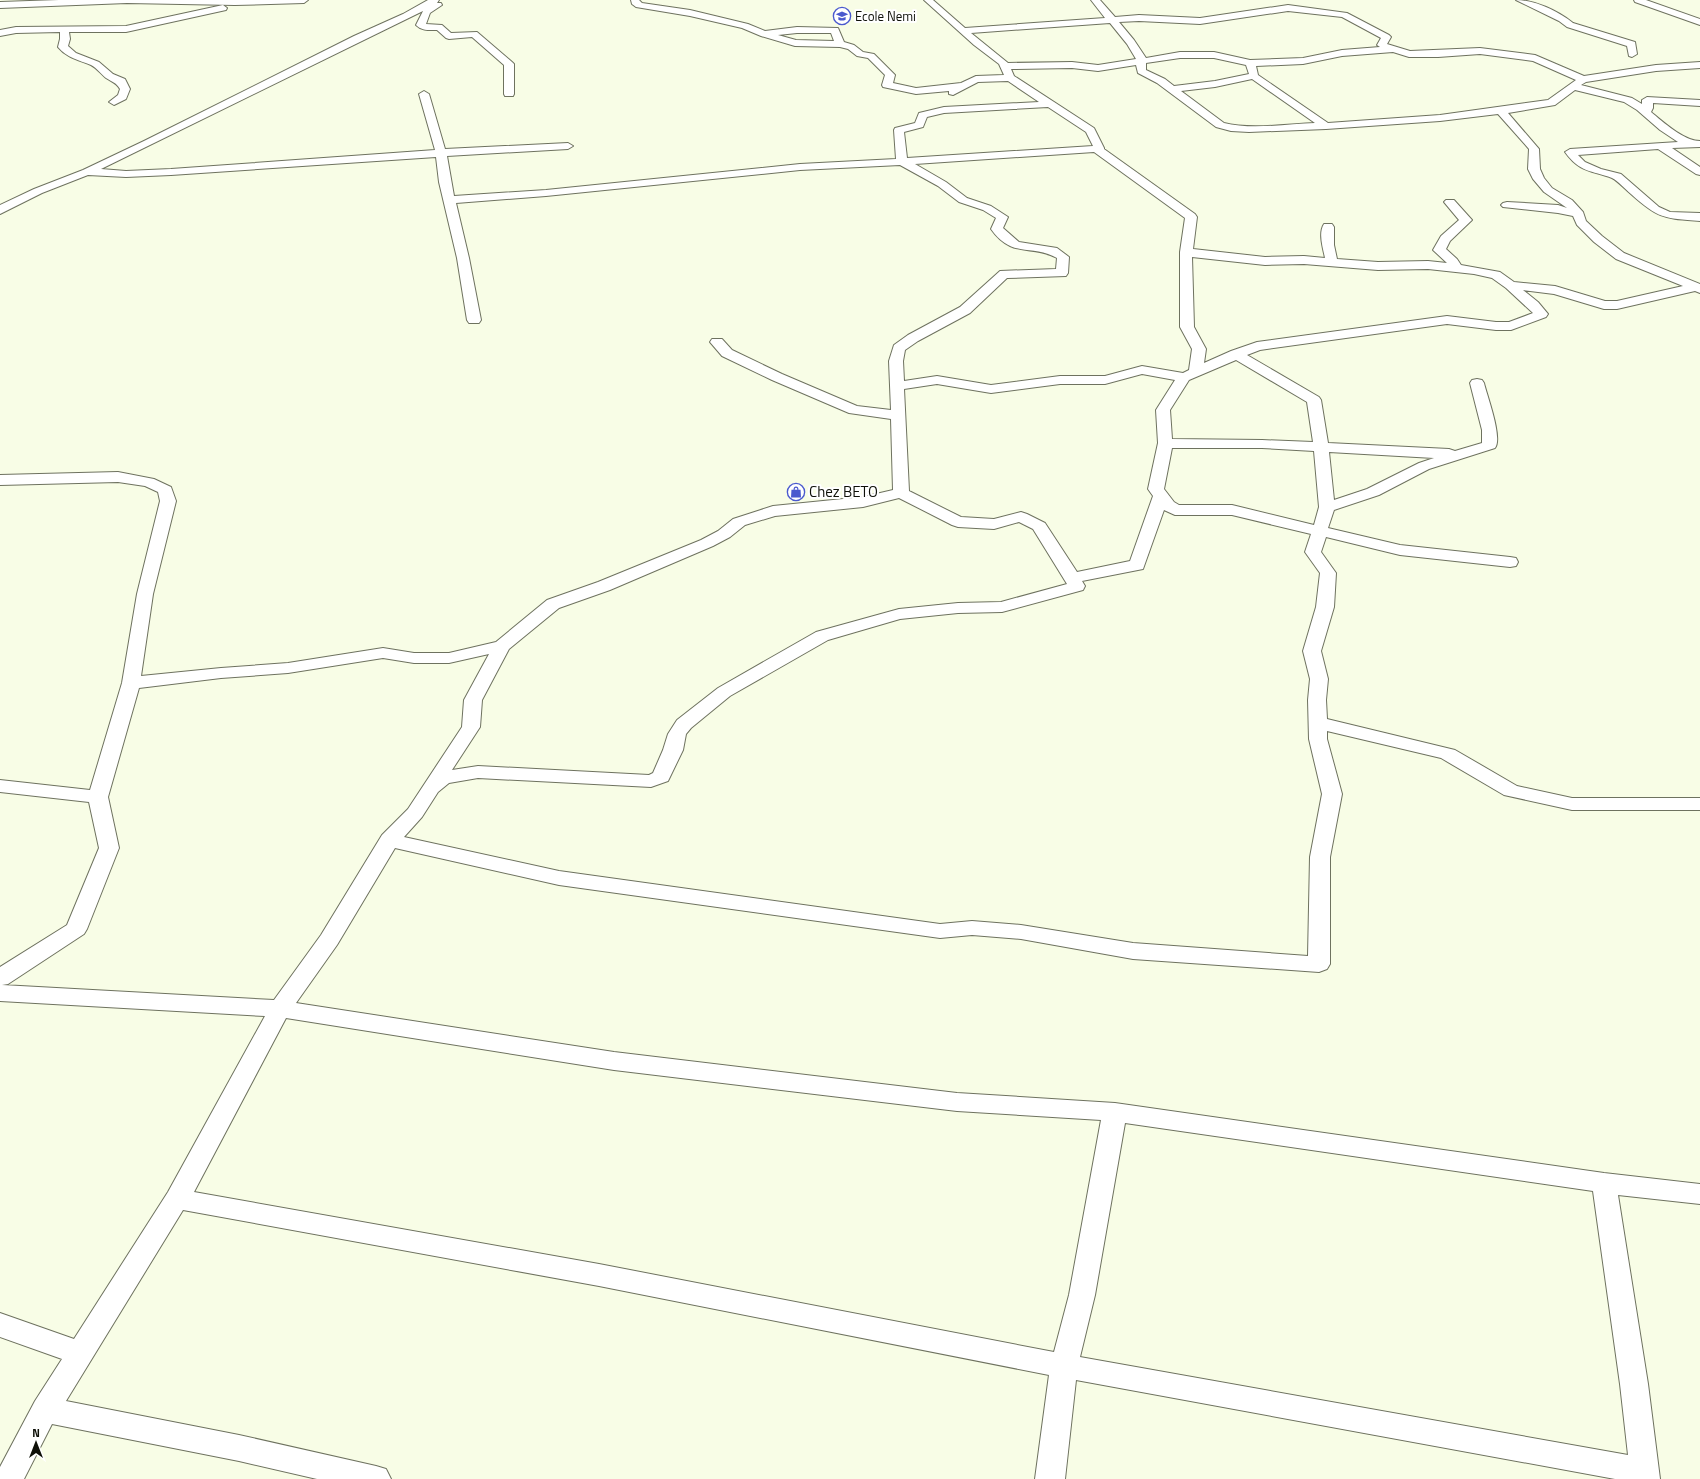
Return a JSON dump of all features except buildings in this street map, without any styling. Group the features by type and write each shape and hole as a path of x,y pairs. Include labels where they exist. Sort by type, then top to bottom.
{"street":[{"path":"0,5 127,0 235,2 304,0"},
{"path":"426,0 439,0"},
{"path":"0,210 38,191 87,172 357,38 406,16 435,0"},
{"path":"448,0 426,12 421,25 425,27 439,27 450,36 474,34 509,64 509,94"},
{"path":"635,0 635,2 639,4 690,13 745,26 764,34 795,43 840,44 851,47 860,54 871,56 890,76 887,85 916,91 964,86"},
{"path":"928,0 963,31 1003,63 1010,78 1090,130 1099,148 1096,149"},
{"path":"1095,0 1131,42 1141,57 1140,71 1161,80 1220,125 1231,128 1249,129 1326,126 1440,118 1501,111 1551,103 1583,79 1656,68 1700,65"},
{"path":"1520,0 1562,19 1570,25 1632,44 1632,54"},
{"path":"1638,0 1700,22"},
{"path":"0,33 16,30 126,29 220,9 230,6 235,2"},
{"path":"963,31 1139,18 1200,21 1288,8 1344,15 1386,37 1382,44 1409,54 1438,54 1480,50 1535,58 1583,79"},
{"path":"64,29 65,39 63,47 73,55 96,64 110,76 121,81 125,89 122,97 114,102"},
{"path":"764,34 797,30 835,30 840,44"},
{"path":"1004,66 1072,65 1098,68 1180,55 1207,55 1250,63 1303,61 1342,53 1395,49"},
{"path":"1250,63 1254,76 1326,126"},
{"path":"1172,89 1215,84 1254,76"},
{"path":"944,110 951,93 976,79 1010,78"},
{"path":"1573,86 1628,100 1642,108 1645,113 1664,128 1695,144"},
{"path":"424,94 441,153 454,186 449,200 463,258 474,320"},
{"path":"1645,113 1648,108 1647,100 1700,103"},
{"path":"902,162 899,130 919,125 923,115 944,110 1050,104"},
{"path":"1501,111 1534,149 1534,169 1548,190 1568,202 1578,214 1581,222 1598,239 1620,256 1698,287"},
{"path":"1695,144 1570,152 1581,164 1597,171 1618,176 1655,210 1668,215 1700,217"},
{"path":"87,172 126,174 171,172 441,153 568,146"},
{"path":"1661,146 1700,172"},
{"path":"449,200 546,193 800,167 902,162 1096,149 1191,217 1186,252 1187,327 1198,349 1190,375 1163,410 1164,443 1156,489 1168,505 1176,510 1232,510 1400,550 1510,562"},
{"path":"901,493 896,361 899,348 913,338 964,310 1004,274 1062,273 1063,257 1054,251 1014,245 997,229 1002,217 987,208 963,200 942,184 902,162"},
{"path":"454,186 493,194 546,193"},
{"path":"1450,202 1466,220 1445,239 1438,250 1453,262 1456,267"},
{"path":"1507,205 1558,209 1578,214"},
{"path":"1328,227 1328,245 1332,262"},
{"path":"897,386 937,380 991,389 1060,380 1105,380 1142,370 1190,375 1257,346 1447,320 1496,326 1511,326 1541,314 1533,305 1520,295 1512,285 1496,275 1456,267 1428,265 1378,266 1304,260 1265,261 1228,258 1186,252"},
{"path":"1512,285 1555,290 1604,306 1624,304 1698,287"},
{"path":"717,342 727,353 776,377 854,410 898,415"},
{"path":"389,840 559,878 940,932 972,928 1021,932 1133,951 1319,964 1320,858 1332,794 1318,739 1317,700 1319,679 1312,650 1325,607 1328,572 1313,552 1327,507 1321,448 1314,400 1236,354"},
{"path":"1327,507 1373,492 1424,466 1490,445 1477,383"},
{"path":"1164,443 1262,444 1460,454"},
{"path":"0,480 118,477 149,482 165,490 168,501 145,594 131,683 98,797 109,848 91,896 76,930 0,978"},
{"path":"9,1479 45,1410 177,1199 280,1009 329,940 389,840 415,813 471,727 473,700 502,646 552,604 604,586 708,543 724,534 738,522 773,511 863,502 901,493 958,522 994,524 1021,517 1039,526 1076,586 1002,607 958,608 899,614 822,636 724,692 684,724 677,734 673,750 661,777 651,781 478,772 443,778 430,790"},
{"path":"1072,578 1138,565 1161,496"},
{"path":"131,683 221,673 288,668 383,653 414,658 449,658 502,646"},
{"path":"1318,723 1448,754 1511,791 1572,804 1700,804"},
{"path":"0,786 98,797"},
{"path":"0,993 280,1009 614,1061 957,1102 1115,1112 1604,1183 1700,1194"},
{"path":"1050,1479 1064,1366 1082,1295 1115,1112"},
{"path":"177,1199 599,1275 1064,1366 1645,1475 1634,1384 1604,1183"},
{"path":"0,1325 80,1353"},
{"path":"45,1410 239,1448 376,1479"}],"place":[{"name":"Ecole Nemi","path":"842,16"},
{"name":"Chez BETO","path":"796,492"}]}
